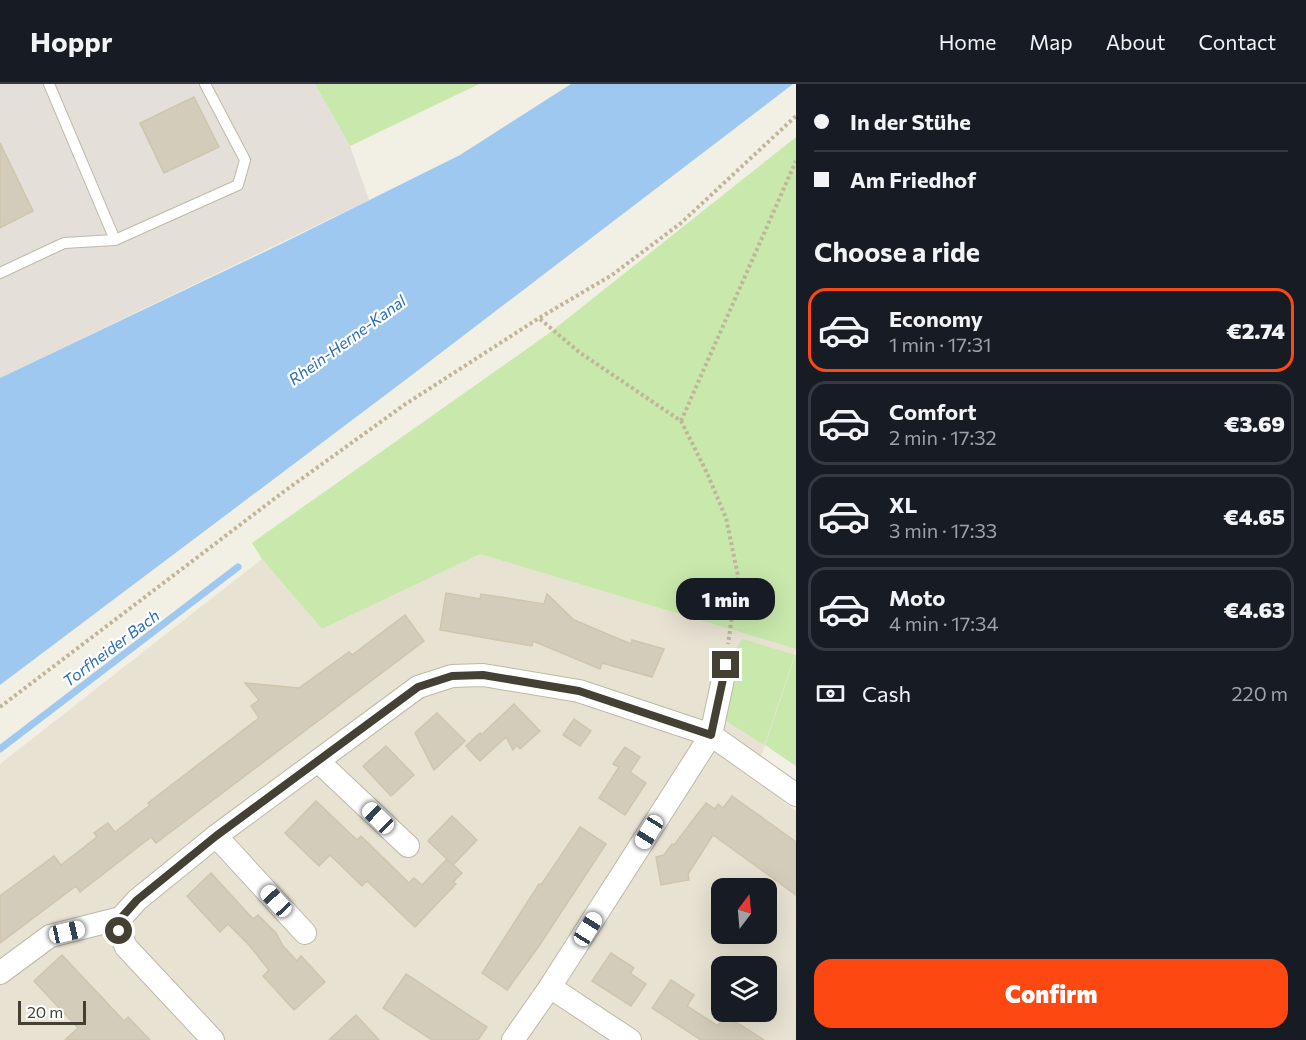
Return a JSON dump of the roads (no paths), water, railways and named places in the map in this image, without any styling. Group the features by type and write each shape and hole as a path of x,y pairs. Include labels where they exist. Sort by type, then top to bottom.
{"street":[{"path":"513,1040 550,987 711,735 726,665"},
{"path":"213,1040 126,947 119,931 121,918 137,900 216,836 418,687 452,676 483,675 579,691 711,735 796,795"},
{"path":"318,761 408,846"},
{"path":"216,836 305,933"},
{"path":"0,974 50,936 121,918"},
{"path":"550,987 630,1040"}],"lane":[{"path":"50,84 116,240"},
{"path":"0,273 64,243 116,240 238,185 245,160 205,84"}],"water":[{"name":"Rhein-Herne-Kanal","path":"571,84 793,84 0,685 0,378 279,245 460,155"}],"waterway":[{"name":"Torfheider Bach","path":"0,749 238,567"}]}
